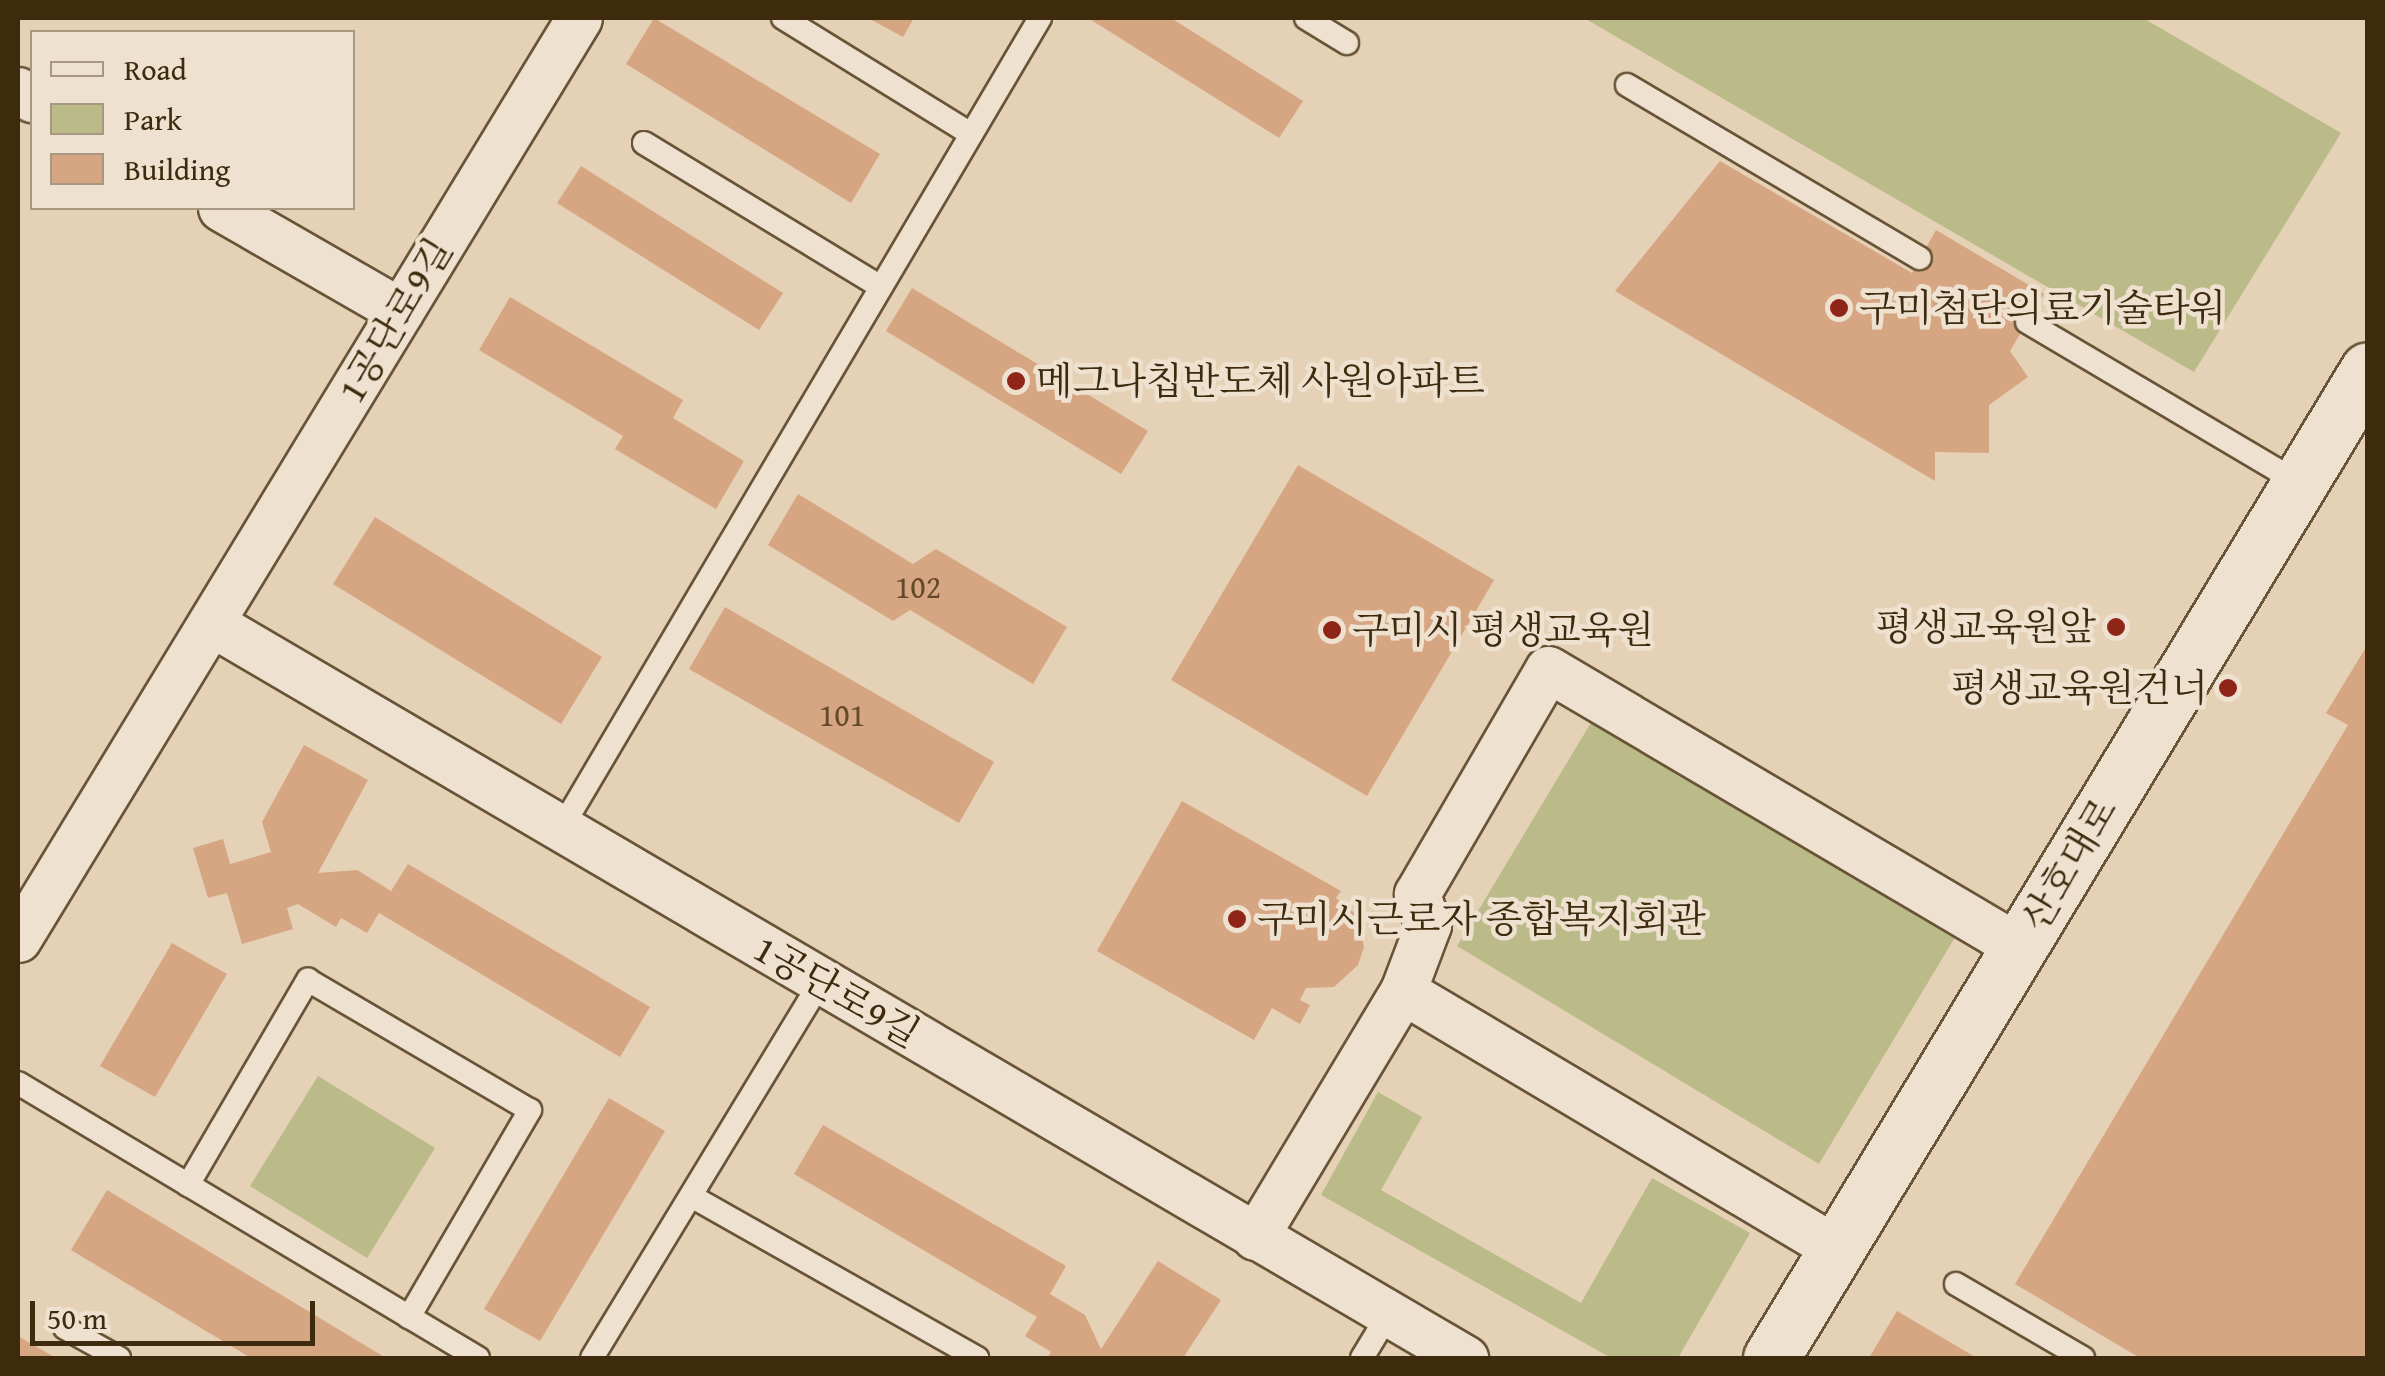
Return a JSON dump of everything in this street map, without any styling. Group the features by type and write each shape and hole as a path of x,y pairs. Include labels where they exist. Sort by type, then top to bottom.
{"street":[{"name":"1공단로9길","path":"21,924 211,623 578,18"},
{"path":"223,210 400,312"},
{"name":"산호대로","path":"1770,1358 2368,370"},
{"name":"1공단로9길","path":"211,623 1465,1358"},
{"path":"1255,1237 1404,991 1428,925 1417,894 1548,669 2019,947"},
{"path":"1404,991 1837,1249"}],"lane":[{"path":"783,18 972,134"},
{"path":"560,828 1040,18"},
{"path":"1306,18 1347,43"},
{"path":"1626,85 1920,258"},
{"path":"644,142 880,287"},
{"path":"2027,322 2299,483"},
{"path":"188,1186 308,980 530,1110 409,1317"},
{"path":"592,1358 822,982"},
{"path":"18,1083 478,1358"},
{"path":"691,1196 977,1358"},
{"path":"1956,1284 2083,1358"},
{"path":"1362,1358 1388,1315"},
{"path":"64,1328 119,1358"}],"green space":[{"path":"1584,18 2143,18 2341,133 2194,372"},
{"path":"1595,716 1957,934 1819,1164 1457,946"},
{"path":"318,1076 435,1148 367,1258 250,1186"},
{"path":"1378,1092 1422,1117 1381,1190 1581,1303 1652,1178 1750,1233 1678,1358 1611,1358 1321,1195"}],"building":[{"path":"654,18 880,154 851,203 626,64"},
{"path":"868,18 914,18 903,37"},
{"path":"1088,18 1171,18 1303,101 1279,138"},
{"name":"구미첨단의료기술타워","path":"1720,161 1912,273 1936,230 2044,294 2010,351 2028,377 1989,405 1989,453 1935,452 1935,481 1615,291"},
{"path":"581,166 783,293 759,330 557,203"},
{"name":"메그나칩반도체 사원아파트","path":"912,288 1148,431 1121,474 886,331"},
{"path":"510,297 683,400 673,418 744,461 716,509 615,449 623,436 479,350"},
{"name":"구미시 평생교육원","path":"1298,465 1494,580 1367,796 1171,680"},
{"path":"798,494 913,564 936,549 1067,627 1033,684 910,610 893,621 768,545"},
{"path":"375,517 602,657 561,724 333,584"},
{"path":"725,607 994,762 959,823 689,669"},
{"path":"2368,644 2368,1358 2140,1358 2015,1284 2348,725 2326,713"},
{"path":"304,745 368,780 318,873 357,870 391,891 408,864 650,1007 620,1057 379,913 367,933 341,918 336,927 298,904 287,908 293,929 242,944 227,893 208,898 193,848 223,839 230,864 271,852 262,822"},
{"name":"구미시근로자 종합복지회관","path":"1182,801 1341,891 1336,898 1357,915 1364,947 1358,965 1334,987 1306,988 1300,1000 1310,1005 1300,1024 1272,1008 1254,1040 1097,951"},
{"path":"172,943 227,974 155,1097 100,1066"},
{"path":"609,1098 665,1131 540,1341 484,1309"},
{"path":"823,1125 1066,1266 1050,1294 1085,1315 1101,1349 1158,1261 1221,1300 1183,1358 1047,1358 1051,1352 1025,1336 1037,1317 794,1174"},
{"path":"107,1190 386,1358 251,1358 71,1250"},
{"path":"1897,1311 1977,1358 1869,1358"},
{"path":"18,1336 56,1358 18,1358"}],"place":[{"name":"구미첨단의료기술타워","path":"1839,308"},
{"name":"메그나칩반도체 사원아파트","path":"1016,381"},
{"name":"평생교육원앞","path":"2116,627"},
{"name":"구미시 평생교육원","path":"1332,630"},
{"name":"평생교육원건너","path":"2228,688"},
{"name":"구미시근로자 종합복지회관","path":"1237,919"}]}
